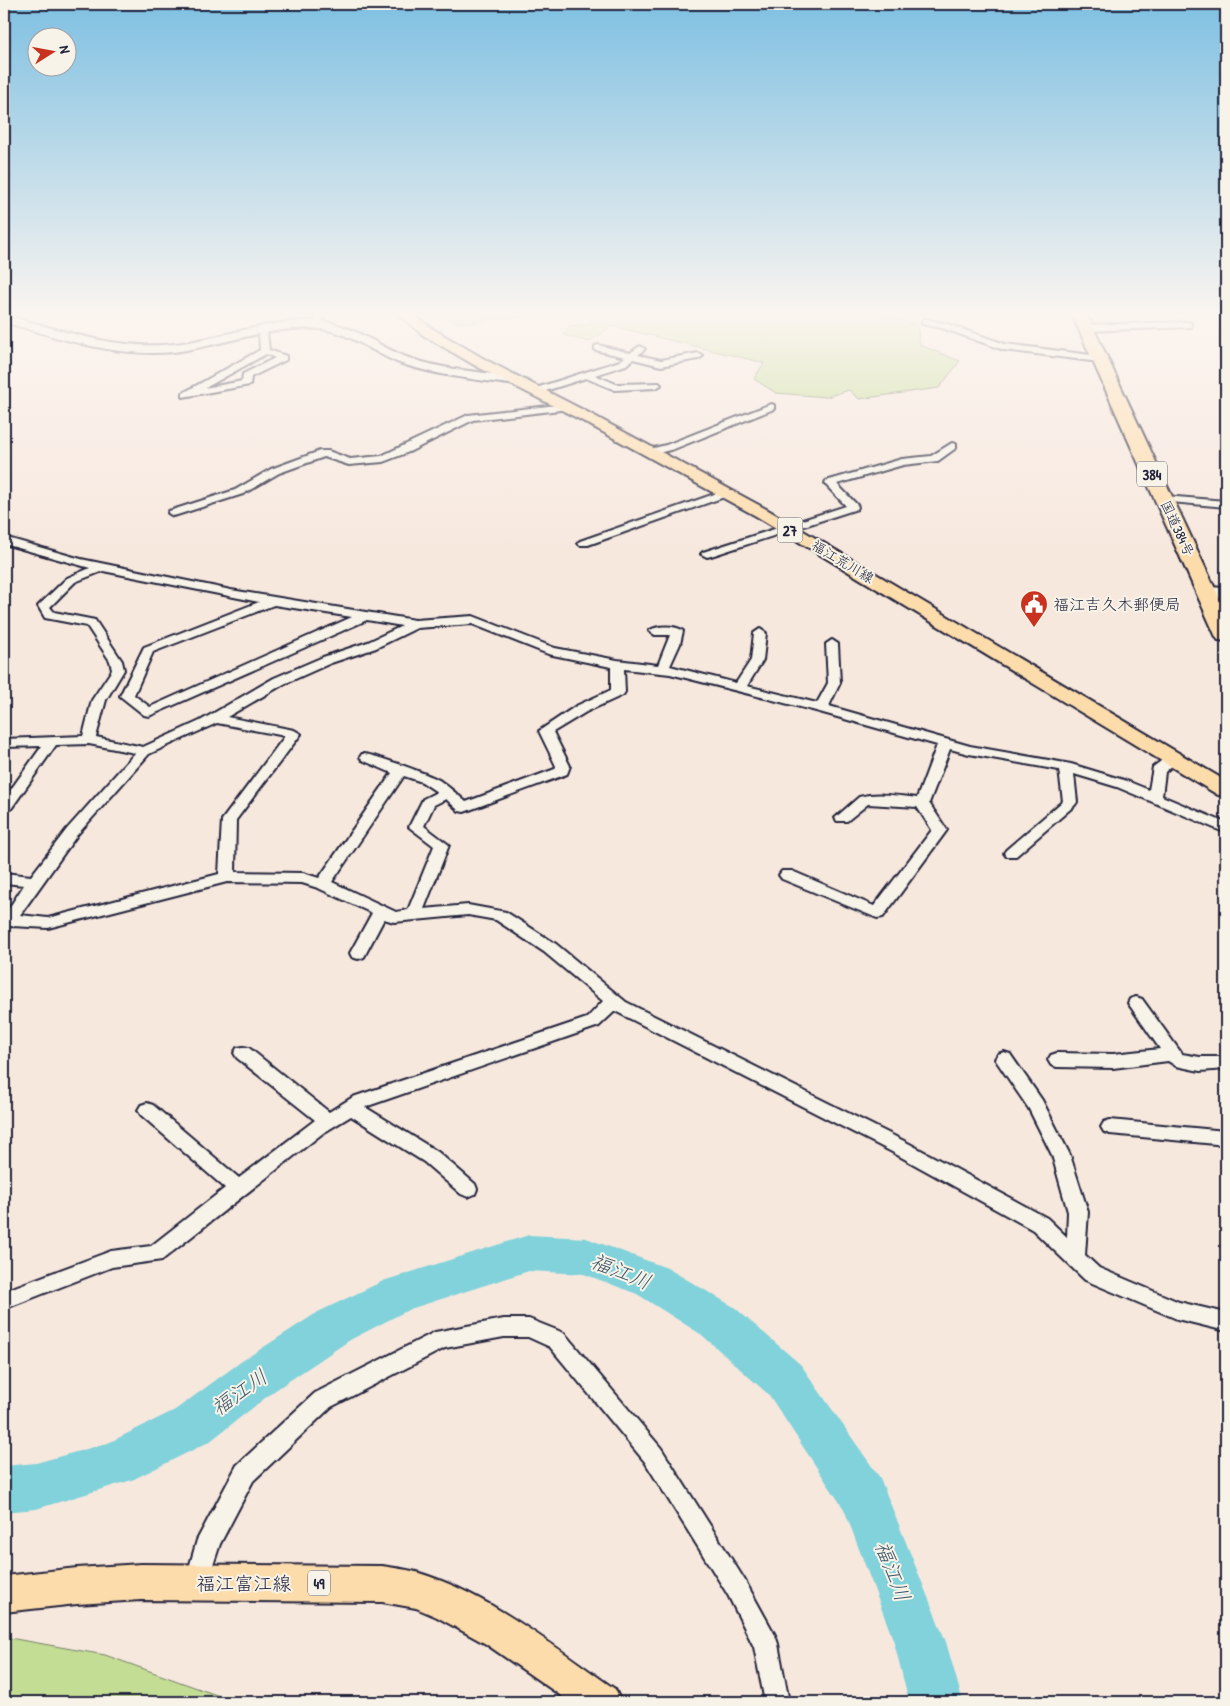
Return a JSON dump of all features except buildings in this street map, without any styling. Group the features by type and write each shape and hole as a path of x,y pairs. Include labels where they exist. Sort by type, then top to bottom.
{"highway":[{"name":"国道384号","path":"1114,392 1208,592 1226,635"}],"main road":[{"name":"福江荒川線","path":"537,392 789,529 1226,790"},
{"name":"福江富江線","path":"4,1594 77,1586 141,1582 382,1584 416,1590 450,1604 499,1631 602,1702"}],"street":[{"path":"192,392 186,395 203,392"},
{"path":"173,514 239,492 274,472 324,453 349,462 383,459 471,417 566,407"},
{"path":"650,452 670,447 770,407"},
{"path":"707,554 853,507 830,483 902,462 934,459 952,446"},
{"path":"584,543 726,493"},
{"path":"1164,498 1226,504"},
{"path":"4,540 102,567 231,594 416,624 473,620 552,651 617,664 662,669 821,708 969,750 1054,764 1122,784 1226,828"},
{"path":"89,740 99,700 118,670 116,660 91,622 49,615 44,606 71,580 102,567"},
{"path":"1208,592 1226,593"},
{"path":"273,601 148,650 126,696 149,712 365,616"},
{"path":"6,922 34,881 73,830 121,779 144,750 214,718 279,681 327,660 372,645 416,624"},
{"path":"654,631 677,631 674,644 662,669"},
{"path":"740,687 757,660 760,632"},
{"path":"821,708 834,683 832,644"},
{"path":"367,757 400,771 414,772 448,793 464,808 562,771 563,766 546,731 581,709 618,692 617,664"},
{"path":"214,718 294,734 229,820 227,877"},
{"path":"4,743 89,740 144,750"},
{"path":"6,806 52,741"},
{"path":"922,803 945,743"},
{"path":"1155,797 1158,770 1174,758"},
{"path":"1011,853 1070,802 1066,768"},
{"path":"323,884 400,771"},
{"path":"414,915 442,845 416,827 428,802 448,793"},
{"path":"842,818 864,800 879,799 922,803"},
{"path":"787,875 877,913 940,830 922,803"},
{"path":"6,922 48,923 227,877 303,878 323,884 394,917 468,910 500,916 550,948 620,1006 899,1147 1040,1224 1092,1274 1178,1310 1226,1322"},
{"path":"4,878 34,881"},
{"path":"358,953 381,910"},
{"path":"4,1300 111,1259 155,1254 328,1121 359,1102 593,1022 614,1001"},
{"path":"1136,1003 1176,1059 1200,1064 1226,1063"},
{"path":"243,1053 328,1121"},
{"path":"1058,1060 1113,1061 1172,1054"},
{"path":"1004,1059 1036,1105 1061,1155 1078,1212 1076,1258"},
{"path":"351,1107 431,1157 468,1189"},
{"path":"147,1110 239,1189"},
{"path":"1110,1127 1226,1138"},
{"path":"197,1582 209,1540 245,1473 323,1400 442,1339 504,1328 529,1328 557,1340 653,1455 736,1587 762,1636 766,1644 777,1702"}],"green space":[{"path":"774,392 844,392 826,397"},
{"path":"851,392 913,392 859,399"},
{"path":"4,1637 105,1655 236,1702 4,1702"}],"waterway":[{"name":"福江川","path":"4,1489 36,1486 115,1464 192,1426 258,1376 334,1326 398,1294 529,1253 586,1256 652,1281 718,1321 785,1380 863,1495 920,1642 936,1702"}],"place":[{"name":"福江吉久木郵便局","path":"1034,628"}]}
